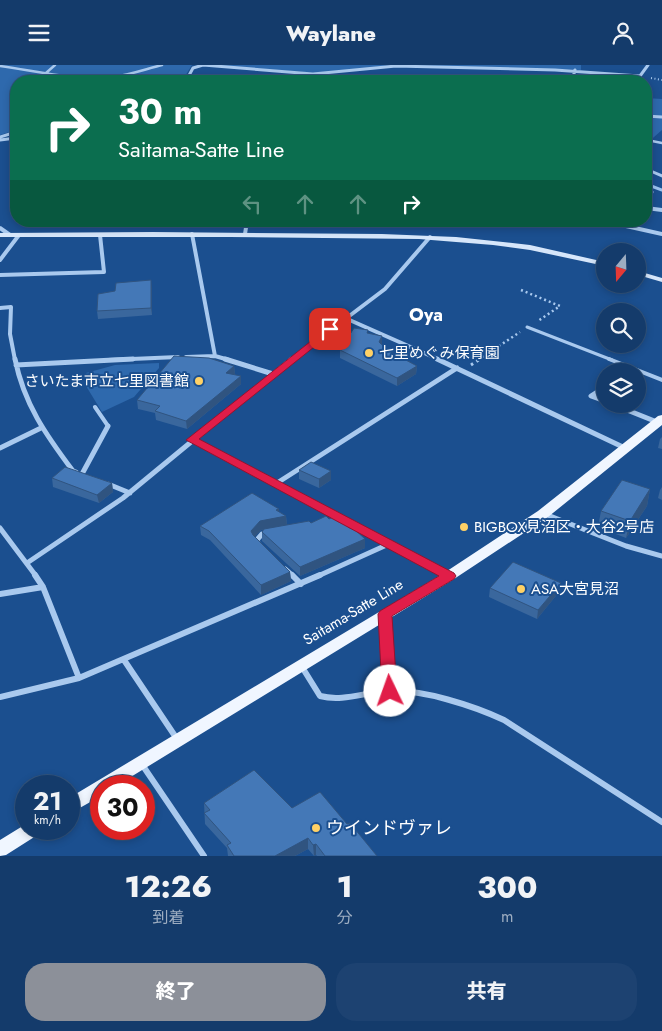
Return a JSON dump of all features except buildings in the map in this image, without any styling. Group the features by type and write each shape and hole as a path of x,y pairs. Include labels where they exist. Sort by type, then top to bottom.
{"main road":[{"name":"Saitama-Satte Line","path":"122,775 449,576 543,513 660,421"},
{"path":"0,849 15,840"}],"street":[{"path":"189,75 193,68 203,65 321,74 388,66 574,70 629,75"},
{"path":"573,75 574,70"},
{"path":"245,234 246,227"},
{"path":"626,227 662,234"},
{"path":"0,228 10,235"},
{"path":"192,234 216,356"},
{"path":"0,235 245,234 430,237 470,239 520,245 596,262"},
{"path":"0,260 19,235"},
{"path":"0,275 104,272 100,235"},
{"path":"28,563 130,493 273,374 391,283 430,237"},
{"path":"646,275 662,280"},
{"path":"0,308 11,307 10,334 16,365 26,396 41,428 74,471 90,477"},
{"path":"345,318 457,368 626,448"},
{"path":"16,365 216,356 273,374"},
{"path":"277,483 457,368"},
{"path":"637,413 660,421"},
{"path":"82,474 108,426"},
{"path":"0,448 41,428"},
{"path":"192,440 391,543 449,576"},
{"path":"98,480 130,493"},
{"path":"325,518 334,513"},
{"path":"543,513 626,546 662,556"},
{"path":"0,528 28,563 42,587 79,678"},
{"path":"262,547 256,541 262,534 271,533"},
{"path":"0,697 79,678 124,661 391,543"},
{"path":"282,566 301,584"},
{"path":"0,595 42,587"},
{"path":"385,614 390,691"},
{"path":"124,661 178,740"},
{"path":"302,665 320,696 332,699 390,691 423,695 479,708 504,720 662,822"},
{"path":"141,763 204,856"}],"lane":[{"path":"46,73 55,65"},
{"path":"122,75 162,65"},
{"path":"0,66 69,75"},
{"path":"527,327 614,363"},
{"path":"646,375 662,380"},
{"path":"95,407 108,426"}],"shaded area":[{"path":"0,65 192,65 186,75 10,75 10,132 0,135"},
{"path":"212,65 389,65 341,72 315,73"},
{"path":"404,65 581,65 581,70"},
{"path":"652,98 662,99 662,130 652,139"},
{"path":"159,363 159,368 134,397 102,412 86,386 92,384 86,373 115,365"}],"waterway":[{"path":"652,186 662,190"}],"place":[{"name":"七里めぐみ保育園","path":"369,353"},
{"name":"さいたま市立七里図書館","path":"199,381"},
{"name":"BIGBOX見沼区・大谷2号店","path":"464,527"},
{"name":"ASA大宮見沼","path":"521,589"},
{"name":"ウインドヴァレ","path":"316,828"}],"district":[{"name":"Oya","path":"426,315"}],"route":[{"path":"330,329 192,440 391,543 449,576 385,614 390,691"}]}
